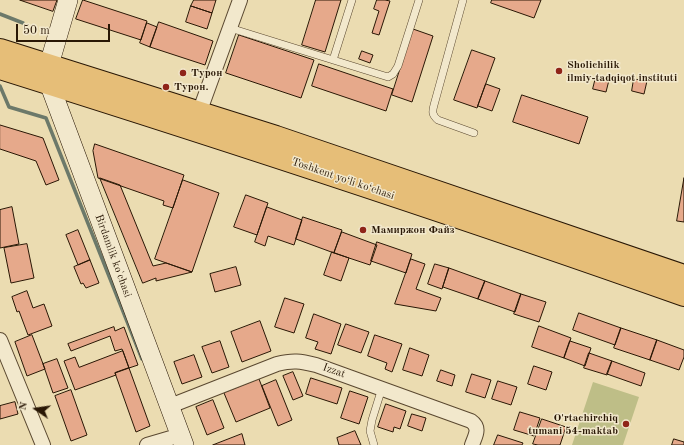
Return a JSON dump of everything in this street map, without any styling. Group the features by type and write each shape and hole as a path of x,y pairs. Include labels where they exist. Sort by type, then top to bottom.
{"highway":[{"name":"Toshkent yo‘li ko‘chasi","path":"0,50 49,74 300,164 684,295"},
{"name":"Toshkent yo‘li ko‘chasi","path":"0,68 49,74 200,113 684,276"}],"street":[{"path":"49,74 68,0"},
{"path":"200,113 240,0"},
{"name":"Birdamlik ko'chasi","path":"49,74 182,440"},
{"path":"0,340 43,445"},
{"name":"Izzat","path":"170,406 277,364 288,361 301,361 382,388 472,421 477,426 472,445"},
{"path":"147,445 182,440"}],"lane":[{"path":"333,60 352,0"},
{"path":"230,28 388,77 394,74 398,66 419,0"},
{"path":"463,0 432,112 434,117 438,120 474,133"},
{"path":"374,445 370,432 372,420 382,388"}],"green space":[{"path":"593,382 639,397 623,445 572,445"}],"building":[{"path":"20,0 57,0 53,11"},
{"path":"83,0 147,21 141,40 76,19"},
{"path":"194,0 216,0 212,13 191,6"},
{"path":"316,0 341,0 325,52 302,45"},
{"path":"377,0 390,1 379,35 372,33 379,11 374,9"},
{"path":"492,0 541,0 534,18 491,3"},
{"path":"191,6 212,13 207,29 186,22"},
{"path":"159,22 213,41 205,65 150,47"},
{"path":"147,23 157,27 150,47 140,43"},
{"path":"413,29 433,36 412,102 392,95"},
{"path":"239,35 314,60 301,98 226,73"},
{"path":"472,50 495,58 477,108 454,100"},
{"path":"362,51 373,55 370,63 359,59"},
{"path":"319,64 393,89 386,111 312,86"},
{"path":"596,77 609,80 606,92 593,89"},
{"path":"634,79 647,81 644,94 632,91"},
{"path":"486,84 500,89 492,111 478,106"},
{"path":"522,95 588,117 579,144 513,122"},
{"path":"0,125 43,138 59,180 46,185 36,161 0,149"},
{"path":"95,144 184,175 173,208 163,205 164,201 98,178 93,151"},
{"path":"100,178 120,185 153,266 166,263 192,272 156,281 156,278 143,283"},
{"path":"684,178 684,222 677,221"},
{"path":"183,180 219,193 192,272 155,259"},
{"path":"246,195 268,203 257,235 234,227"},
{"path":"12,207 19,244 0,248 0,210"},
{"path":"267,207 302,220 294,245 268,236 265,246 255,242"},
{"path":"303,217 342,230 334,253 296,239"},
{"path":"78,230 90,260 78,265 66,235"},
{"path":"342,232 377,245 370,265 334,253"},
{"path":"377,242 412,254 406,273 371,261"},
{"path":"27,244 34,278 11,283 4,248"},
{"path":"332,252 349,258 341,281 324,275"},
{"path":"411,259 425,264 416,289 441,298 436,311 395,304"},
{"path":"90,260 99,283 86,288 83,283 81,284 74,267"},
{"path":"435,264 449,268 442,289 428,284"},
{"path":"236,267 241,285 215,292 210,274"},
{"path":"449,268 485,281 478,299 443,287"},
{"path":"485,281 521,294 515,312 478,299"},
{"path":"27,291 33,308 44,304 52,326 28,335 19,311 17,312 12,297"},
{"path":"521,294 546,302 539,322 514,314"},
{"path":"285,298 304,304 294,333 275,327"},
{"path":"579,313 621,328 615,345 573,330"},
{"path":"314,314 341,324 331,354 315,349 318,342 306,338"},
{"path":"260,321 271,351 242,362 231,332"},
{"path":"346,324 369,332 361,353 338,345"},
{"path":"539,326 571,338 564,358 532,347"},
{"path":"114,327 115,331 124,327 138,365 129,368 122,349 115,351 110,336 71,351 68,344"},
{"path":"621,328 657,340 650,360 614,348"},
{"path":"32,335 45,369 27,376 15,342"},
{"path":"375,335 402,344 392,372 385,369 387,363 368,356"},
{"path":"657,340 684,350 684,357 679,370 650,360"},
{"path":"220,341 229,367 212,373 202,347"},
{"path":"570,341 591,348 585,366 564,358"},
{"path":"410,348 429,355 422,376 403,370"},
{"path":"123,351 129,368 115,373 116,375 75,390 64,361 75,357 79,367"},
{"path":"589,353 612,361 607,375 584,368"},
{"path":"194,355 202,377 182,384 174,362"},
{"path":"57,359 68,388 53,393 43,364"},
{"path":"612,361 645,373 641,386 607,374"},
{"path":"534,366 552,372 546,390 528,384"},
{"path":"129,368 150,426 136,432 115,373"},
{"path":"441,370 455,375 452,386 437,381"},
{"path":"293,372 303,396 293,400 283,376"},
{"path":"472,374 491,380 485,398 466,392"},
{"path":"311,378 342,388 337,404 306,394"},
{"path":"259,379 270,408 236,422 224,393"},
{"path":"276,380 292,420 278,426 262,386"},
{"path":"498,381 517,387 511,405 492,399"},
{"path":"71,390 87,435 71,441 55,396"},
{"path":"350,391 368,397 359,424 341,418"},
{"path":"213,400 224,428 207,435 196,407"},
{"path":"15,402 18,414 0,419 0,406"},
{"path":"386,404 406,411 400,429 394,427 393,432 378,427"},
{"path":"520,412 540,418 534,436 514,430"},
{"path":"412,414 426,418 422,431 408,426"},
{"path":"542,419 566,427 560,445 533,444"},
{"path":"355,431 361,445 339,445 337,438"},
{"path":"242,434 245,445 213,445"},
{"path":"498,435 523,443 522,445 494,445"},
{"path":"674,439 684,442 684,445 672,445"}],"waterway":[{"path":"0,14 23,23"},
{"path":"0,86 9,107 46,118 142,359"}],"place":[{"name":"Sholichilik ilmiy-tadqiqot instituti","path":"559,71"},
{"name":"Турон","path":"183,73"},
{"name":"Турон.","path":"166,87"},
{"name":"Мамиржон Файз","path":"363,230"},
{"name":"O'rtachirchiq tumani 54-maktab","path":"626,424"}]}
